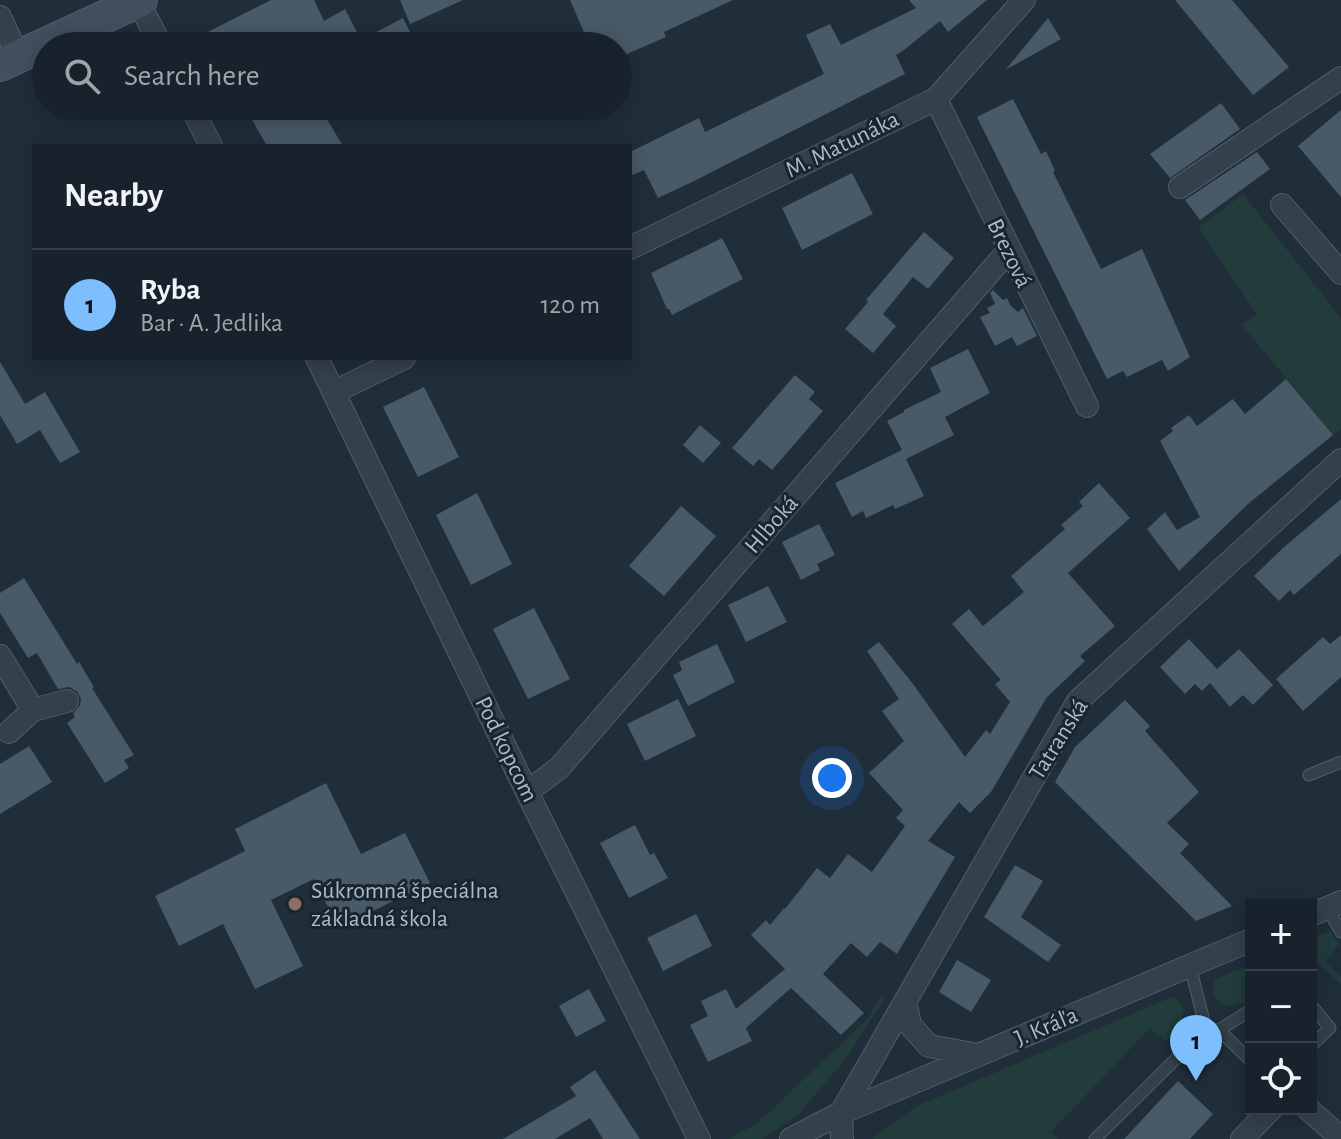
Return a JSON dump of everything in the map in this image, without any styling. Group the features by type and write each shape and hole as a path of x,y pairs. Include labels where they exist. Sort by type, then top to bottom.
{"main road":[{"path":"72,32 140,1"},
{"path":"9,61 32,50"}],"street":[{"name":"M. Matunáka","path":"632,247 936,99 1024,0"},
{"path":"140,1 154,32"},
{"path":"0,17 9,61"},
{"path":"1180,187 1341,78"},
{"name":"Brezová","path":"936,99 1087,406"},
{"path":"198,120 210,144"},
{"path":"1282,205 1341,273"},
{"name":"Hlboká","path":"527,792 559,768 1009,250"},
{"name":"Pod kopcom","path":"318,360 699,1139"},
{"path":"334,392 400,360"},
{"name":"Tatranská","path":"841,1113 1078,701 1341,460"},
{"path":"0,656 33,710"},
{"path":"9,732 33,710 67,701"},
{"name":"J. Kráľa","path":"841,1113 1245,943"},
{"path":"905,1001 910,1025 929,1046 978,1055"},
{"path":"791,1139 841,1113 842,1139"},
{"path":"1242,1139 1265,1115"},
{"path":"1315,1115 1341,1138"}],"lane":[{"path":"1309,775 1341,762"},
{"path":"1326,909 1341,932"},
{"path":"1190,966 1206,1029"},
{"path":"1317,1012 1330,1028 1317,1040"},
{"path":"1095,1139 1206,1029 1219,1030 1245,1014"},
{"path":"1219,1030 1245,1055"}],"green space":[{"path":"1243,194 1341,318 1341,429 1333,435 1241,324 1257,314 1198,228"},
{"path":"1330,931 1339,944 1326,962 1341,977 1341,984 1317,962 1317,936"},
{"path":"1245,966 1245,1001 1236,1005 1221,1005 1213,992 1215,979"},
{"path":"1174,996 1184,1009 1182,1024 1166,1042 1150,1028 1051,1132 1058,1139 872,1139 915,1107"},
{"path":"880,997 884,999 849,1055 798,1115 763,1139 727,1139 756,1124 868,1019"}],"building":[{"path":"271,0 314,0 324,21 345,9 357,32 208,32"},
{"path":"400,0 463,0 410,24"},
{"path":"570,0 733,0 664,32 666,37 632,52 632,32 584,32"},
{"path":"909,0 987,0 948,32 940,21 896,55 905,74 694,181 658,198 644,170 632,175 632,151 699,118 705,132 824,74 806,35 830,24 841,45 916,8"},
{"path":"1175,0 1232,0 1289,67 1253,95"},
{"path":"403,18 410,32 376,32"},
{"path":"1048,18 1061,39 1007,69 1007,68"},
{"path":"1013,99 1041,154 1046,151 1053,172 1101,269 1142,249 1190,357 1168,371 1162,360 1127,377 1123,371 1107,379 977,117"},
{"path":"1221,103 1240,129 1170,178 1150,154"},
{"path":"1341,110 1341,197 1298,146"},
{"path":"252,120 327,120 342,144 266,144"},
{"path":"1257,152 1270,169 1200,220 1185,200"},
{"path":"852,173 873,214 802,250 782,208"},
{"path":"924,232 954,258 928,289 913,277 883,314 896,326 873,353 845,329"},
{"path":"722,238 743,279 672,315 651,273"},
{"path":"993,290 1003,300 1007,298 1018,312 1023,308 1037,336 1017,346 1012,337 995,346 980,317 990,313 987,308 995,304 990,293"},
{"path":"968,349 990,393 945,417 954,435 906,459 924,496 895,509 893,505 866,518 863,511 852,517 835,483 902,450 887,421 941,392 930,368"},
{"path":"0,362 25,404 45,392 80,452 60,463 40,430 17,444 0,415"},
{"path":"795,375 815,392 809,399 823,411 772,470 759,459 753,466 732,448"},
{"path":"1286,379 1333,435 1249,503 1179,571 1147,529 1165,512 1177,530 1200,517 1160,441 1189,415 1197,426 1233,399 1245,414"},
{"path":"424,387 459,457 418,477 383,407"},
{"path":"700,425 721,443 703,463 683,445"},
{"path":"1099,483 1130,518 1068,573 1115,626 1080,656 1085,661 1047,697 991,792 970,813 959,802 928,841 955,857 897,954 880,942 867,957 851,943 823,974 864,1013 841,1035 791,988 746,1028 752,1041 708,1062 690,1025 708,1016 701,1001 726,989 736,1009 785,969 751,935 766,920 770,925 817,868 830,878 848,854 872,872 905,826 896,818 903,810 869,773 904,741 882,711 899,699 867,651 879,642 965,757 986,730 990,734 1010,702 995,684 1001,680 952,624 969,609 983,626 1024,592 1011,576 1065,529 1061,525 1083,506 1079,502"},
{"path":"477,493 512,564 471,585 436,515"},
{"path":"1341,499 1341,554 1294,595 1290,590 1279,601 1254,576"},
{"path":"681,506 716,536 664,596 629,566"},
{"path":"819,524 835,555 817,564 820,570 801,580 782,542"},
{"path":"24,578 134,755 124,760 129,768 105,783 67,723 75,717 73,714 81,698 70,687 58,689 37,653 28,658 0,613 0,593"},
{"path":"768,586 787,622 746,642 728,605"},
{"path":"534,608 570,679 528,699 493,629"},
{"path":"1341,635 1341,677 1303,711 1276,679 1323,637 1330,644"},
{"path":"1189,639 1217,669 1239,649 1273,685 1253,705 1243,695 1230,707 1210,683 1202,691 1195,684 1185,694 1160,667"},
{"path":"717,644 735,682 688,706 673,675 682,670 679,662"},
{"path":"678,699 696,736 645,761 627,724"},
{"path":"1125,700 1150,726 1145,731 1199,792 1167,823 1189,844 1180,853 1232,906 1196,921 1055,782 1075,747"},
{"path":"29,746 52,782 0,814 0,764"},
{"path":"326,783 361,854 405,833 430,883 338,928 314,879 271,900 303,966 255,989 223,924 179,946 155,896 245,851 235,829"},
{"path":"635,825 650,855 654,853 668,878 629,898 600,843"},
{"path":"1015,865 1043,881 1021,917 1061,945 1048,962 984,917"},
{"path":"696,914 712,946 663,971 647,938"},
{"path":"957,960 991,980 971,1012 939,992"},
{"path":"589,989 606,1021 576,1037 559,1006"},
{"path":"595,1070 640,1139 603,1139 590,1118 555,1139 503,1139 576,1096 570,1087"},
{"path":"1178,1081 1213,1114 1190,1139 1124,1139"}],"place":[{"name":"Súkromná špeciálna základná škola","path":"295,904"},
{"name":"Ryba","path":"1196,1081"}]}
